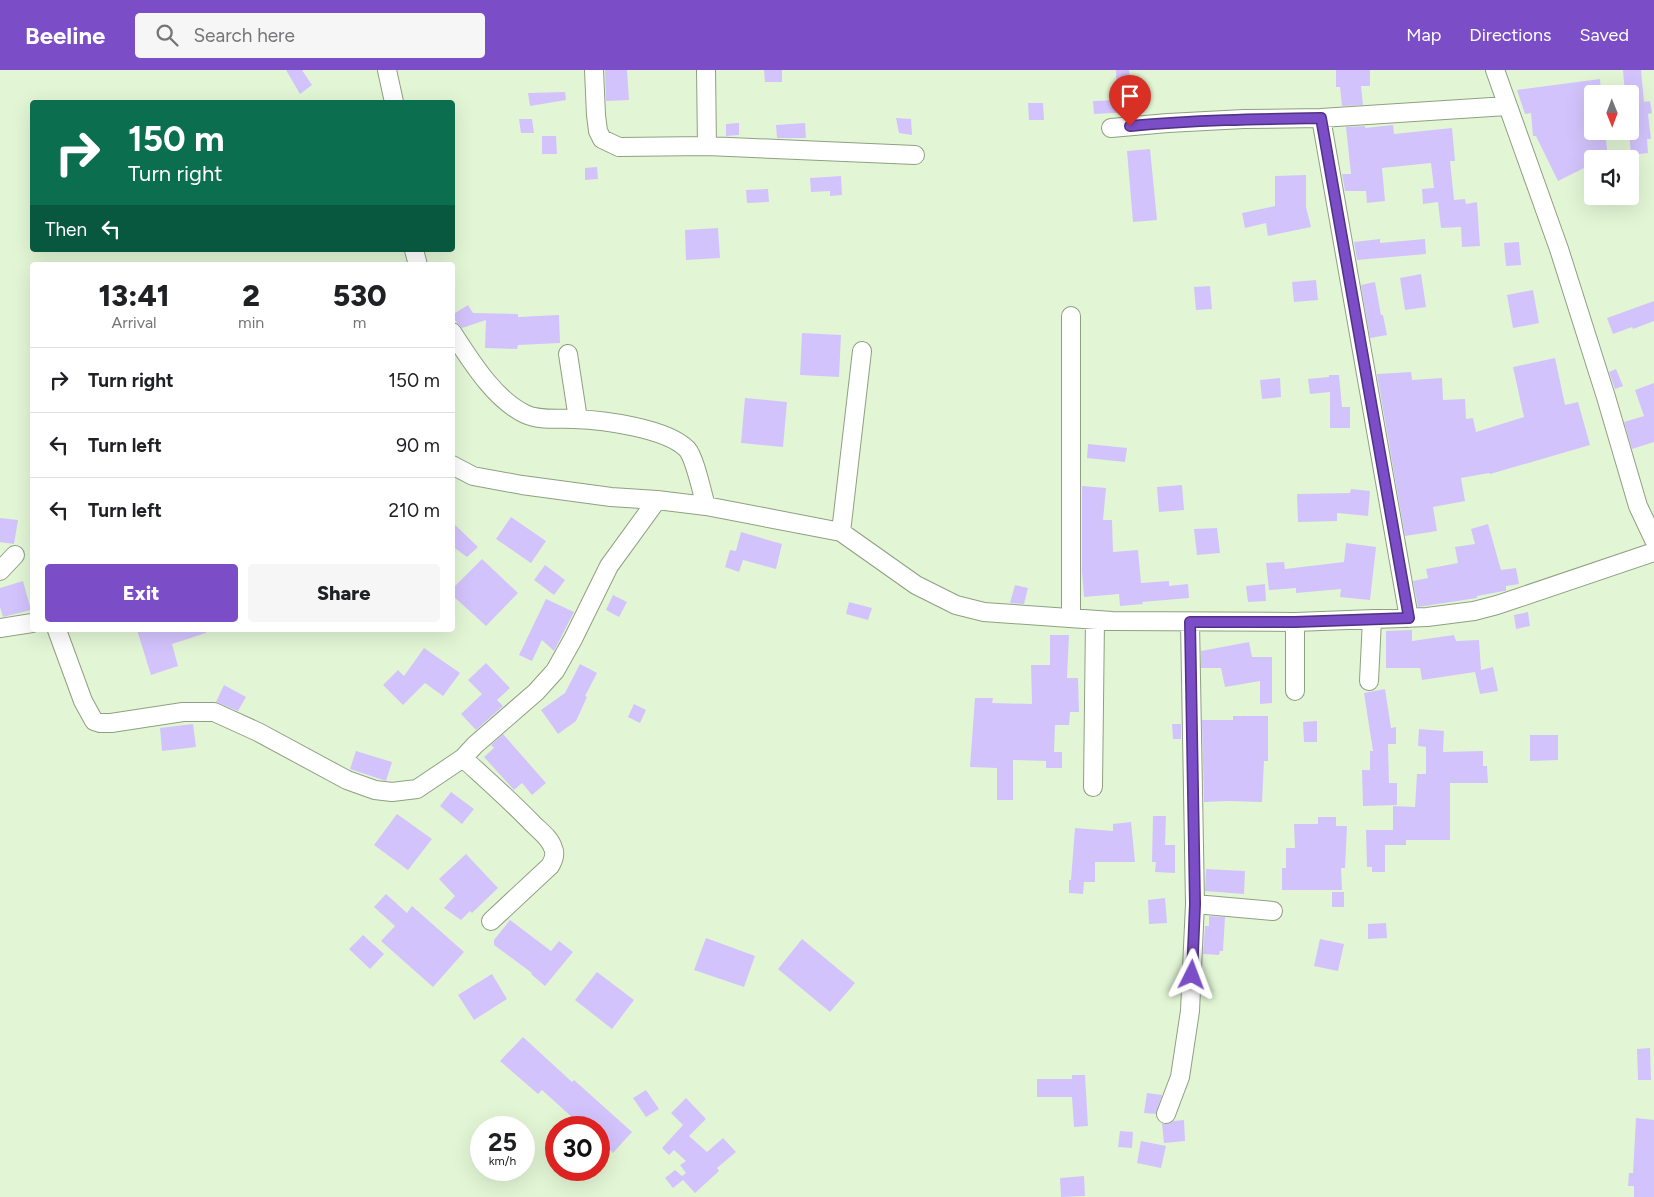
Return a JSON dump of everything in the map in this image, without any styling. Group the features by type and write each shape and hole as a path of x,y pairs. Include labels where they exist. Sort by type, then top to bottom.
{"street":[{"path":"387,70 394,100"},
{"path":"594,70 598,131 602,139 619,147 707,146 915,155"},
{"path":"706,70 707,146"},
{"path":"1495,70 1559,249 1638,506 1654,540"},
{"path":"1112,128 1168,122 1321,118 1507,106"},
{"path":"1321,118 1409,618"},
{"path":"1071,316 1071,618"},
{"path":"455,337 472,363 505,402 527,416 578,419 640,427 661,433 686,448 692,458 706,506"},
{"path":"841,532 862,351"},
{"path":"568,354 578,419"},
{"path":"455,467 473,476 522,485 611,498 657,500 706,506 841,532 916,585 956,605 984,612 1095,620 1295,622 1409,618 1474,611 1654,552"},
{"path":"58,632 83,701 94,721 111,723 183,712 214,712 258,732 347,780 375,790 392,792 417,789 463,758 475,745 536,692 555,671 609,566 657,500"},
{"path":"0,571 15,554"},
{"path":"1369,681 1372,619"},
{"path":"1092,787 1095,620"},
{"path":"1166,1114 1180,1077 1190,1010 1195,904 1190,622"},
{"path":"1294,692 1295,622"},
{"path":"0,628 30,623"},
{"path":"463,758 518,808 554,848 554,860 550,866 491,921"},
{"path":"1195,904 1273,911"}],"building":[{"path":"286,70 302,70 312,85 300,94"},
{"path":"605,70 627,70 629,100 606,101"},
{"path":"764,70 782,70 782,82 765,82"},
{"path":"1116,70 1129,70 1132,112 1094,114 1093,101 1117,100"},
{"path":"1336,70 1370,70 1370,86 1361,86 1363,105 1342,106 1340,87 1336,87"},
{"path":"1623,70 1641,70 1644,102 1650,101 1652,113 1648,114 1651,139 1647,139 1648,153 1639,154 1639,150 1631,150 1630,140 1639,140 1639,85 1624,85"},
{"path":"1600,79 1600,85 1584,85 1584,140 1606,140 1607,150 1584,150 1584,168 1558,181 1536,136 1533,136 1531,113 1525,114 1517,90"},
{"path":"565,92 566,100 530,106 528,93"},
{"path":"1028,103 1043,103 1044,120 1029,120"},
{"path":"896,118 911,119 912,135 899,133"},
{"path":"519,119 532,119 534,133 521,133"},
{"path":"739,123 739,135 726,136 726,124"},
{"path":"805,123 806,138 777,138 776,125"},
{"path":"1393,125 1394,134 1452,128 1455,161 1450,161 1454,200 1465,199 1466,204 1477,202 1480,246 1462,247 1461,227 1441,228 1438,202 1423,204 1422,189 1434,188 1431,163 1382,168 1385,201 1367,203 1366,191 1345,191 1342,174 1351,174 1346,127 1365,126 1365,128"},
{"path":"542,136 556,136 557,154 542,154"},
{"path":"1150,149 1157,220 1133,222 1127,151"},
{"path":"597,167 598,179 585,180 585,168"},
{"path":"1306,175 1306,207 1311,227 1268,236 1266,223 1245,228 1242,213 1275,206 1275,176"},
{"path":"841,176 842,195 830,196 830,191 811,192 810,178"},
{"path":"768,189 769,202 747,203 746,190"},
{"path":"718,228 720,258 686,260 685,230"},
{"path":"1380,239 1380,243 1425,239 1426,254 1357,260 1354,242"},
{"path":"1519,242 1521,265 1506,266 1504,243"},
{"path":"1421,274 1426,307 1405,310 1400,278"},
{"path":"1316,280 1318,300 1294,302 1292,282"},
{"path":"1375,282 1387,335 1370,338 1361,285"},
{"path":"1210,286 1212,309 1196,310 1194,287"},
{"path":"1533,290 1539,323 1513,328 1507,295"},
{"path":"1654,301 1654,321 1613,334 1607,318"},
{"path":"468,305 473,313 518,314 518,317 559,315 560,343 518,345 517,349 485,348 486,320 462,328 455,320 455,313"},
{"path":"802,333 841,335 839,377 800,375"},
{"path":"1555,358 1565,405 1578,402 1590,445 1490,474 1461,478 1465,501 1433,507 1437,531 1405,536 1377,374 1411,372 1412,380 1442,378 1443,400 1465,399 1466,419 1473,418 1476,432 1524,417 1513,367"},
{"path":"1616,369 1623,386 1615,389 1609,372"},
{"path":"1329,375 1339,375 1342,407 1350,407 1350,428 1330,428 1330,392 1310,394 1308,379 1329,377"},
{"path":"1280,378 1281,397 1262,399 1260,380"},
{"path":"1654,383 1654,442 1632,449 1624,422 1644,416 1635,390"},
{"path":"745,398 787,402 783,447 741,443"},
{"path":"1088,444 1127,448 1125,462 1087,458"},
{"path":"1182,485 1184,510 1159,512 1157,487"},
{"path":"1082,486 1106,488 1103,520 1112,520 1113,552 1138,550 1141,583 1169,581 1169,586 1188,584 1189,598 1120,606 1119,594 1084,597 1082,572"},
{"path":"1351,489 1370,491 1368,516 1337,513 1337,521 1298,522 1297,494 1350,493"},
{"path":"511,517 546,541 531,563 496,539"},
{"path":"0,518 18,520 14,544 0,542"},
{"path":"1488,524 1501,570 1516,568 1519,584 1506,586 1506,591 1477,596 1477,598 1418,607 1413,581 1428,578 1426,569 1458,563 1455,547 1475,544 1471,529"},
{"path":"455,525 478,547 467,557 455,548"},
{"path":"1217,528 1220,553 1197,555 1194,529"},
{"path":"741,532 782,544 776,569 743,560 739,572 725,567 730,550 736,551"},
{"path":"1346,543 1376,547 1370,600 1340,597 1341,589 1296,593 1296,588 1269,590 1266,563 1284,562 1285,569 1344,562"},
{"path":"482,559 518,593 486,626 455,598 455,586"},
{"path":"545,565 565,580 554,595 534,580"},
{"path":"23,581 30,610 3,617 0,607 0,588"},
{"path":"1265,584 1266,601 1248,602 1246,586"},
{"path":"1015,585 1028,588 1024,604 1010,603"},
{"path":"613,595 627,602 619,617 606,610"},
{"path":"546,599 574,612 554,651 542,640 532,661 519,655"},
{"path":"849,602 872,608 868,620 846,614"},
{"path":"1528,612 1530,626 1516,629 1514,615"},
{"path":"1412,630 1412,641 1454,635 1456,641 1479,640 1481,670 1493,667 1498,691 1480,694 1475,672 1422,680 1420,668 1386,668 1386,631"},
{"path":"138,632 206,632 172,644 178,666 151,675"},
{"path":"1050,635 1069,635 1067,678 1078,678 1079,712 1070,712 1069,725 1055,725 1054,752 1062,752 1062,768 1046,768 1046,761 1013,760 1013,800 997,800 997,768 970,767 975,698 993,698 992,703 1032,704 1031,665 1050,665"},
{"path":"1249,642 1252,657 1272,657 1272,703 1260,704 1260,681 1225,687 1221,668 1201,668 1201,651"},
{"path":"424,648 460,673 443,696 425,683 403,705 383,685 398,670 404,676"},
{"path":"486,663 510,688 497,700 503,706 476,730 461,714 482,694 468,680"},
{"path":"580,664 597,673 585,696 587,697 576,721 558,734 541,710 565,693"},
{"path":"224,685 246,697 238,711 216,702"},
{"path":"1385,689 1391,728 1396,727 1396,744 1388,744 1389,783 1397,783 1397,805 1363,806 1362,770 1370,770 1370,751 1373,751 1364,693"},
{"path":"634,704 646,710 640,723 628,717"},
{"path":"1233,716 1268,716 1268,761 1264,761 1262,802 1204,802 1202,720 1233,720"},
{"path":"1317,721 1317,742 1304,742 1303,722"},
{"path":"193,724 196,747 162,751 160,728"},
{"path":"1172,724 1181,724 1181,739 1173,739"},
{"path":"1419,729 1444,731 1443,752 1483,751 1483,766 1487,766 1488,783 1450,783 1450,840 1406,840 1406,845 1385,845 1385,872 1372,872 1372,867 1367,867 1366,830 1393,830 1393,806 1415,807 1417,774 1426,774 1426,747 1418,746"},
{"path":"503,734 546,783 532,795 522,783 514,790 484,757 494,748 491,745"},
{"path":"1530,735 1558,735 1558,760 1530,761"},
{"path":"356,751 392,762 386,781 350,769"},
{"path":"451,792 474,809 462,824 440,806"},
{"path":"397,814 432,839 408,870 374,845"},
{"path":"1153,816 1166,816 1165,845 1175,845 1175,873 1155,872 1156,862 1152,862"},
{"path":"1318,817 1336,817 1336,826 1347,826 1345,868 1341,868 1342,890 1282,890 1282,868 1286,868 1286,848 1295,848 1294,824 1318,824"},
{"path":"1131,822 1135,862 1095,862 1095,882 1084,882 1083,894 1069,893 1075,828 1113,831 1113,824"},
{"path":"466,854 498,888 472,913 470,911 461,920 444,908 455,896 439,879"},
{"path":"1206,869 1245,871 1244,894 1205,891"},
{"path":"1332,892 1344,892 1344,907 1332,907"},
{"path":"386,894 407,913 412,906 464,952 433,987 381,941 395,926 374,907"},
{"path":"1165,898 1167,923 1149,924 1148,900"},
{"path":"1209,916 1225,917 1223,951 1220,951 1219,955 1203,954 1205,926 1209,926"},
{"path":"510,920 551,951 559,941 573,952 545,986 532,973 494,945 494,940"},
{"path":"1386,923 1387,938 1368,939 1368,924"},
{"path":"363,935 384,954 370,969 349,949"},
{"path":"706,938 755,956 744,987 694,970"},
{"path":"802,939 855,983 830,1012 778,969"},
{"path":"1320,939 1344,944 1338,971 1314,966"},
{"path":"597,972 634,1000 612,1029 575,1000"},
{"path":"492,974 507,999 474,1020 458,995"},
{"path":"523,1037 572,1082 574,1080 632,1132 613,1153 610,1150 610,1116 571,1116 542,1090 538,1094 500,1061"},
{"path":"1650,1048 1651,1080 1638,1080 1637,1049"},
{"path":"1072,1075 1085,1075 1088,1126 1074,1127 1072,1097 1037,1097 1037,1079 1072,1079"},
{"path":"646,1090 659,1109 646,1117 633,1098"},
{"path":"1147,1093 1162,1095 1156,1114 1144,1113"},
{"path":"686,1098 706,1119 689,1136 707,1152 723,1138 736,1152 717,1168 719,1171 695,1193 683,1180 673,1188 665,1178 675,1170 682,1176 686,1173 680,1165 686,1161 674,1150 669,1155 662,1148 683,1125 671,1113"},
{"path":"1636,1118 1654,1120 1654,1197 1634,1197 1634,1186 1628,1186 1629,1173 1633,1173"},
{"path":"1184,1120 1185,1141 1164,1143 1162,1124"},
{"path":"1120,1131 1133,1132 1132,1148 1118,1147"},
{"path":"1141,1141 1166,1146 1161,1168 1137,1163"},
{"path":"1084,1176 1085,1196 1061,1197 1060,1178"}],"route":[{"path":"1130,126 1168,122 1321,118 1409,618 1248,623 1190,622 1195,904 1192,975"}]}
